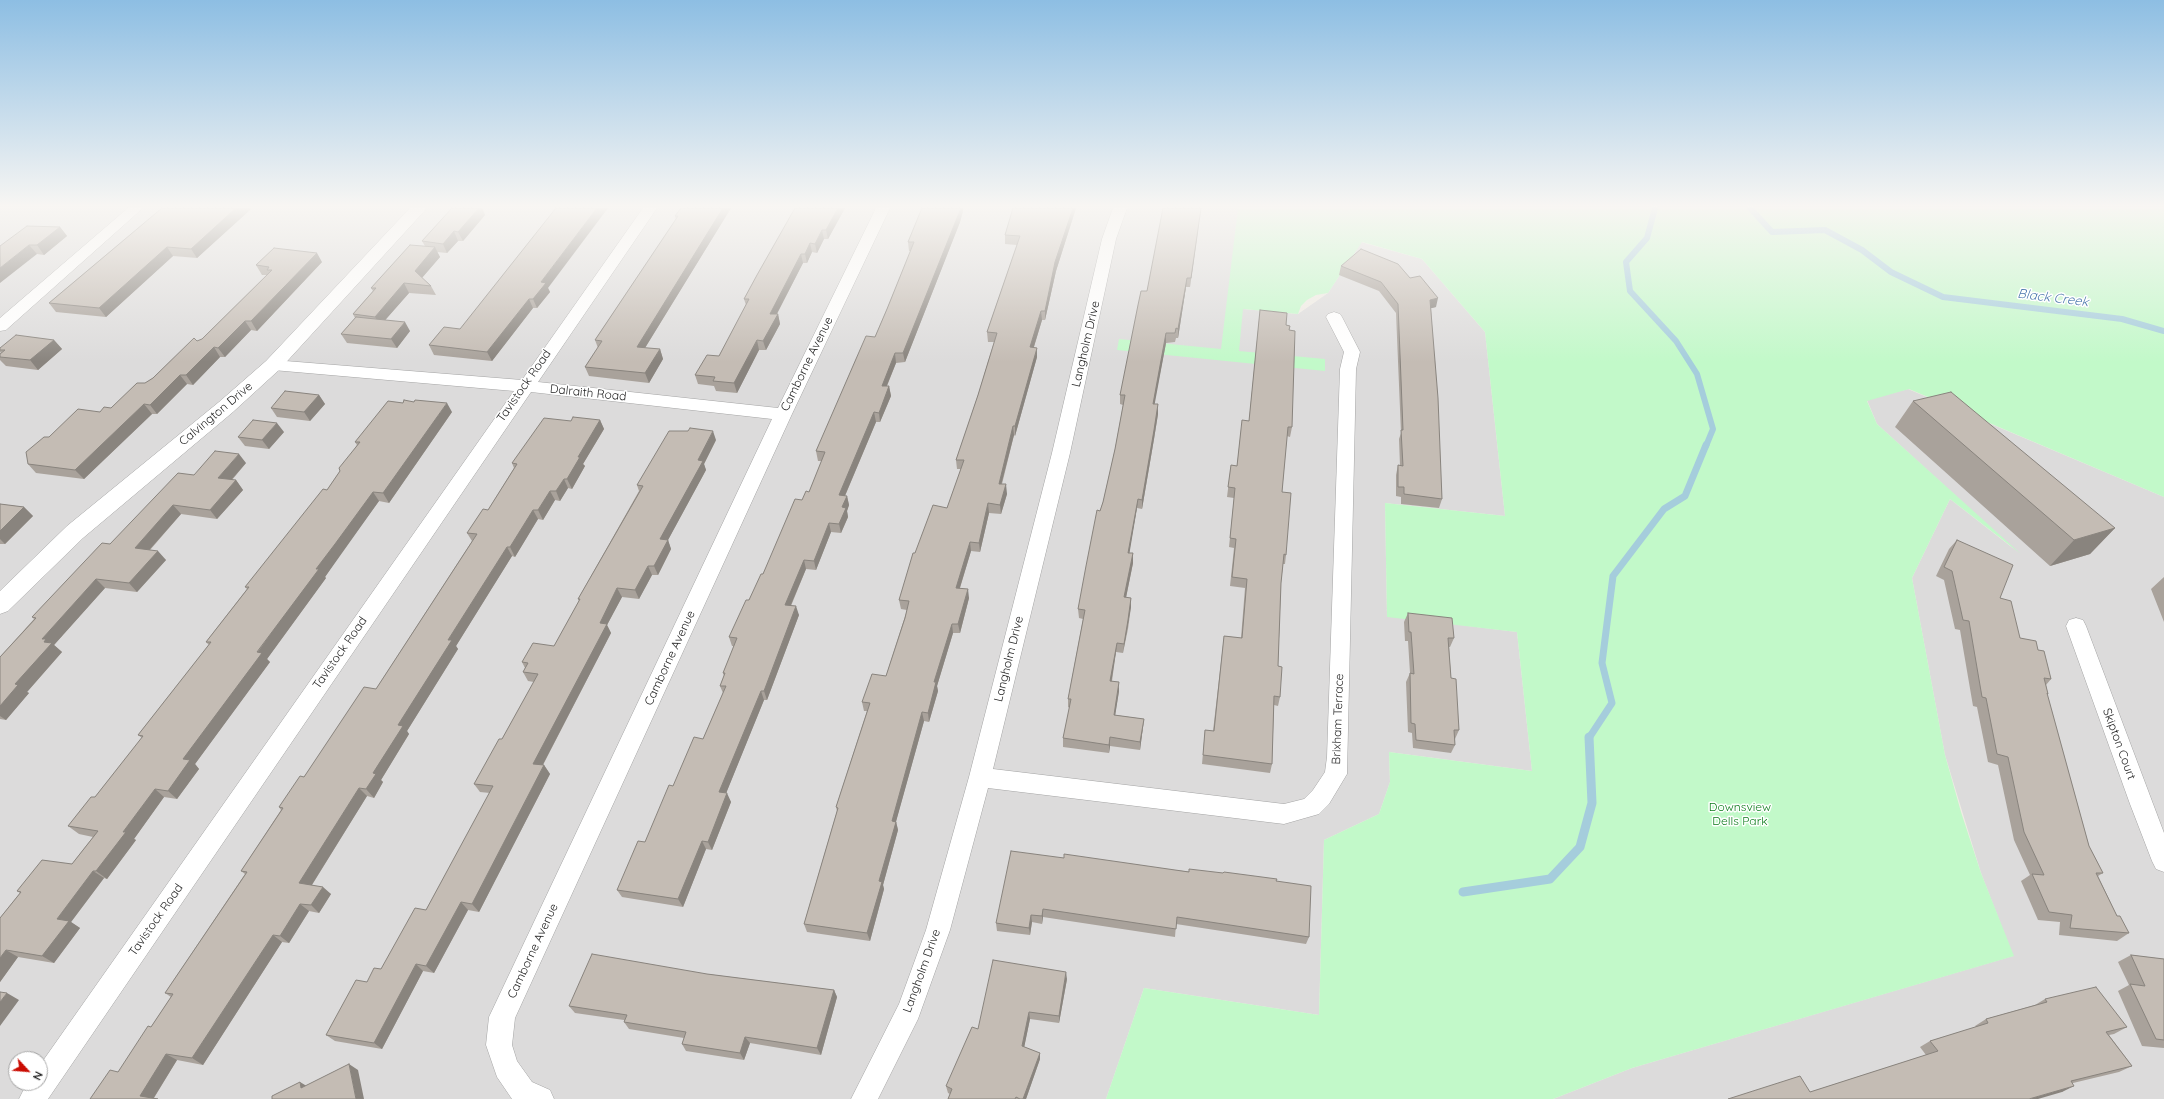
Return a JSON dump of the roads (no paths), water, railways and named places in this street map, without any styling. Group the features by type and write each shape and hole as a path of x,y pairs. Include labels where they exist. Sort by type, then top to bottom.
{"street":[{"path":"0,326 77,259"},
{"name":"Calvington Drive","path":"3,598 75,532 226,407 274,365 371,259"},
{"name":"Tavistock Road","path":"32,1099 524,386 614,259"},
{"name":"Camborne Avenue","path":"541,1099 523,1092 506,1068 499,1045 502,1017 783,414 858,259"},
{"name":"Langholm Drive","path":"864,1099 909,1010 938,930 980,777 1061,453 1104,259"},
{"name":"Brixham Terrace","path":"980,777 1284,814 1311,807 1321,796 1334,778 1338,758 1348,369 1352,352 1334,317"},
{"name":"Dalraith Road","path":"274,365 524,386 783,414"},
{"name":"Skipton Court","path":"2076,626 2141,804 2164,861"}],"waterway":[{"path":"1628,259 1626,262 1630,291 1676,341 1697,374 1713,429 1706,446"},
{"name":"Black Creek","path":"1874,259 1891,272 1943,297 2122,319 2164,331"},
{"path":"1589,738 1612,703 1602,663 1613,576 1664,509 1685,496 1706,445"},
{"path":"1463,892 1550,879 1580,847 1592,803 1589,738"}],"park label":[{"name":"Downsview Dells Park","path":"1740,814"}]}
